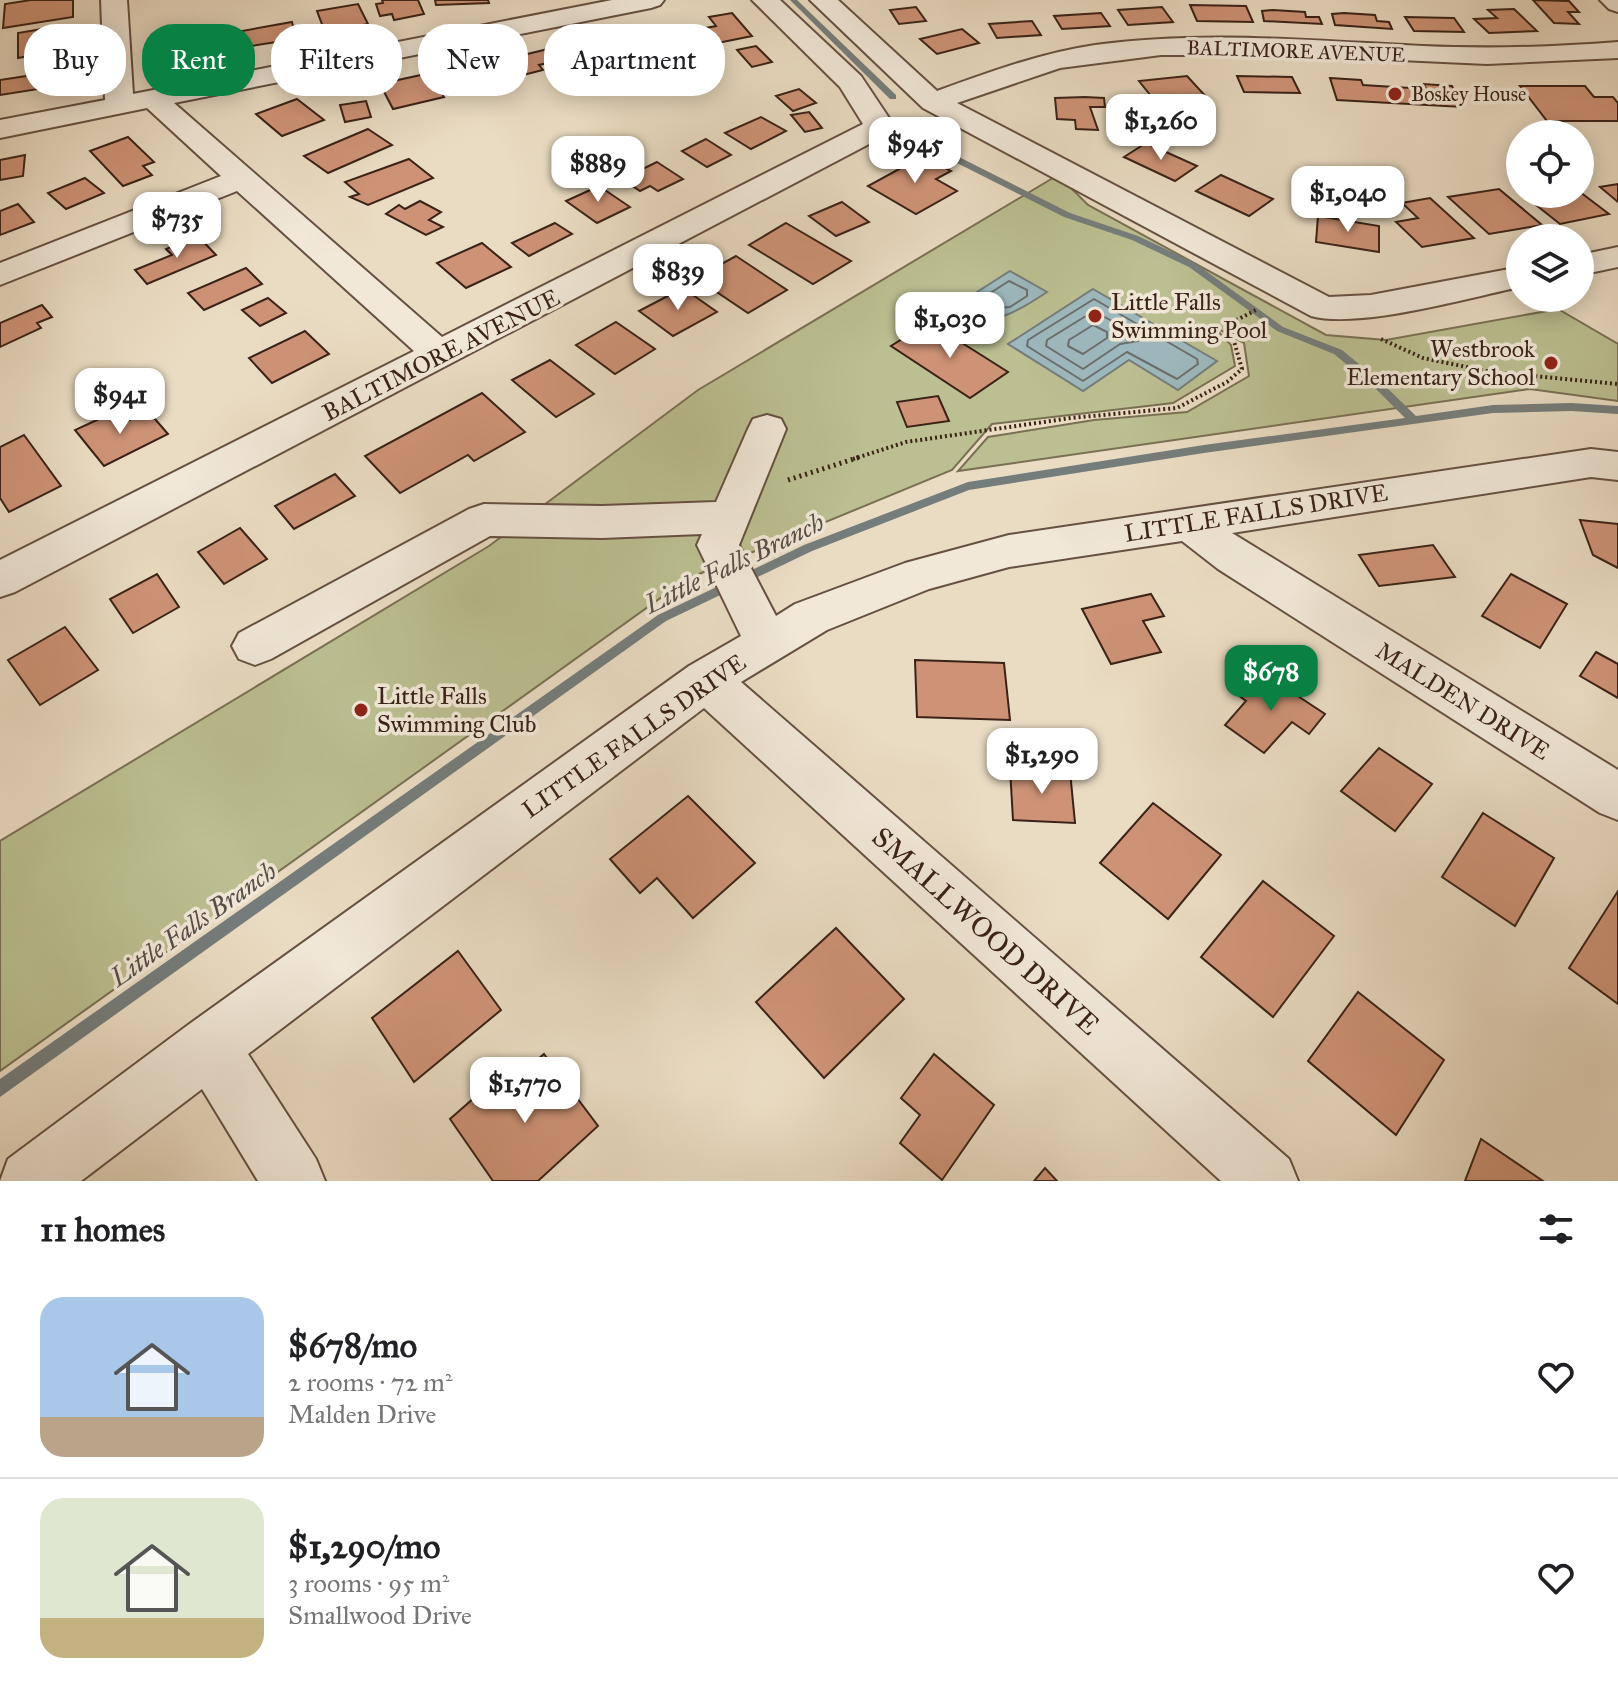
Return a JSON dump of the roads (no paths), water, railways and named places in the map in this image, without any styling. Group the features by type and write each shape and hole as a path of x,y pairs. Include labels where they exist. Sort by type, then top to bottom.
{"street":[{"path":"114,0 119,105"},
{"path":"0,129 651,0"},
{"name":"BALTIMORE AVENUE","path":"0,580 880,127 851,82 765,0"},
{"path":"823,0 933,102 1323,308 1371,306 1506,280"},
{"name":"BALTIMORE AVENUE","path":"933,102 1048,62 1154,47 1245,45 1505,58 1618,50"},
{"path":"153,99 440,355"},
{"path":"0,275 242,178"},
{"path":"1594,262 1618,257"},
{"path":"767,429 718,545 767,643"},
{"name":"LITTLE FALLS DRIVE","path":"30,1181 706,680 811,617 920,575 1009,551 1591,463 1618,466"},
{"path":"255,646 484,520 602,522 734,507"},
{"name":"MALDEN DRIVE","path":"1189,523 1233,557 1618,797"},
{"name":"SMALLWOOD DRIVE","path":"706,680 1267,1181"},
{"path":"209,1046 294,1181"}],"water":[{"path":"1010,271 1047,292 1012,313 988,320 962,316 949,310"},
{"name":"Little Falls Swimming Pool","path":"1093,289 1217,361 1178,390 1129,360 1083,391 1008,344"}],"waterway":[{"path":"793,0 893,97"},
{"path":"921,134 952,157 1067,215 1135,238 1192,265 1280,329 1338,352 1414,420"},
{"name":"Little Falls Branch","path":"1414,420 1493,409 1571,407 1618,410"},
{"name":"Little Falls Branch","path":"0,1089 662,618 808,548 968,486 1414,420"}],"place":[{"name":"Boskey House","path":"1395,94"},
{"name":"Little Falls Swimming Pool","path":"1095,316"},
{"name":"Westbrook Elementary School","path":"1551,363"},
{"name":"Little Falls Swimming Club","path":"361,710"}]}
